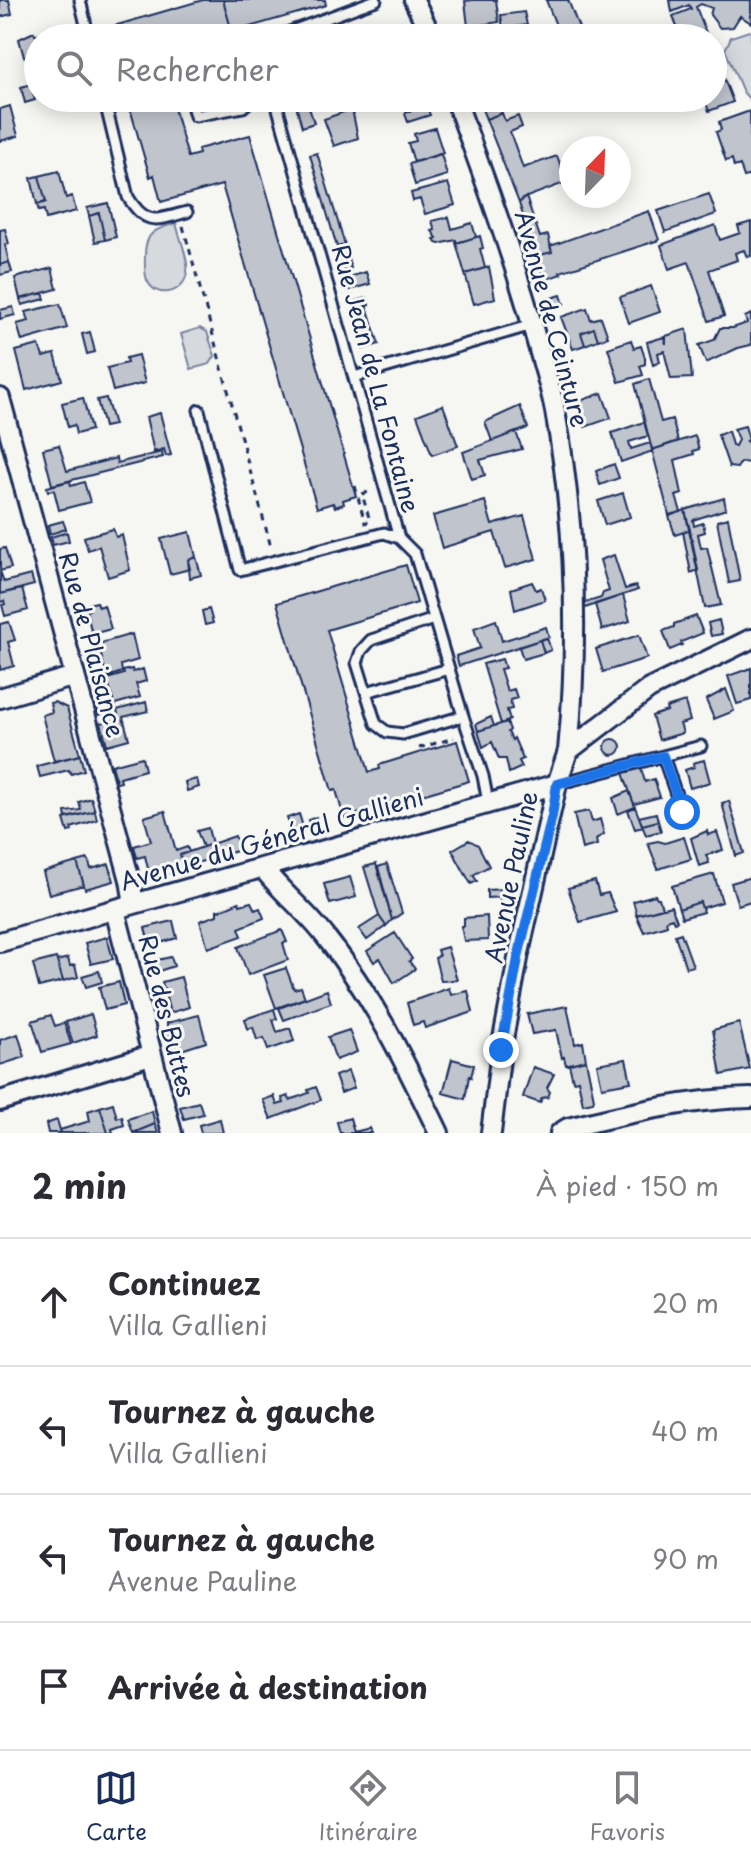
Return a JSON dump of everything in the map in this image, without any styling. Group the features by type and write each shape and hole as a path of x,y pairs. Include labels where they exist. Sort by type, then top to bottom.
{"street":[{"path":"414,0 425,24"},
{"name":"Avenue de Ceinture","path":"460,112 506,234 555,409 569,502 575,601 575,681 568,751"},
{"name":"Rue de Plaisance","path":"0,398 134,904"},
{"path":"568,751 649,689 751,639"},
{"path":"0,698 75,676"},
{"name":"Avenue Pauline","path":"491,1133 501,1050 519,953 557,784 568,751"},
{"name":"Avenue du Général Gallieni","path":"0,942 557,784"},
{"path":"263,868 324,934 361,985 393,1037 439,1133"},
{"name":"Rue des Buttes","path":"115,910 172,1133"},
{"path":"0,1101 151,1055"},
{"path":"560,1133 568,1128 641,1110 710,1099 751,1098"}],"lane":[{"path":"80,0 86,24"},
{"path":"306,24 355,3 376,0"},
{"path":"107,112 128,197 136,210 146,218 158,220 183,213"},
{"path":"194,112 195,116 216,112"},
{"name":"Rue Jean de La Fontaine","path":"279,112 399,538 415,554 483,776 488,802"},
{"path":"354,377 532,325"},
{"path":"199,410 240,570 384,533 399,538"},
{"path":"434,619 371,640 361,651 357,663 376,724 387,732 403,734 463,716"},
{"path":"366,692 449,669"},
{"path":"557,784 701,746"},
{"path":"663,756 682,812"}],"path":[{"path":"183,213 273,554"},
{"path":"355,486 365,523 370,521 362,494 372,491"},
{"path":"419,748 459,736"}],"shaded area":[{"path":"751,32 751,101 743,92 727,55 731,37"},
{"path":"176,223 187,272 176,289 157,291 147,280 147,241 153,233"},
{"path":"200,328 207,332 215,356 210,364 191,369 181,334"}],"building":[{"path":"0,0 9,0 12,14 0,17"},
{"path":"203,0 223,0 230,24 121,24"},
{"path":"223,0 325,0 326,5 260,24 230,24"},
{"path":"496,0 499,22 468,24 465,1"},
{"path":"546,0 568,0 577,24 555,24"},
{"path":"670,0 751,0 751,23 740,16 733,27 717,24 710,15 712,8 701,4 696,7 703,24 676,24 673,16 691,9 689,5 672,12"},
{"path":"524,12 527,24 502,24 501,15"},
{"path":"24,37 24,57 19,39"},
{"path":"727,86 733,102 727,104"},
{"path":"10,106 18,136 0,141 0,109"},
{"path":"750,111 751,175 744,177 740,165 734,167 732,159 726,161 716,132 721,130 719,122"},
{"path":"131,112 175,112 188,157 199,154 198,149 250,135 356,496 343,500 344,504 335,507 333,503 317,508 222,185 161,202 154,175 150,177"},
{"path":"298,112 310,112 314,123 302,127"},
{"path":"353,112 358,138 334,146 324,119"},
{"path":"429,112 430,115 408,122 405,114"},
{"path":"483,112 502,112 502,113 486,119"},
{"path":"502,113 505,121 518,116 522,127 510,132 523,168 557,156 559,185 524,198 519,203 486,119"},
{"path":"435,128 443,153 414,162 408,143 416,141 414,134"},
{"path":"317,153 345,245 337,247 310,155"},
{"path":"441,154 447,175 415,185 409,164"},
{"path":"59,171 66,198 72,196 76,211 46,219 44,210 39,211 37,205 46,202 39,176"},
{"path":"39,176 46,202 37,204 31,178"},
{"path":"448,183 455,205 425,214 420,199 413,201 411,193"},
{"path":"709,194 716,214 665,232 658,211"},
{"path":"526,197 540,237 548,235 552,252 536,256 519,203"},
{"path":"108,203 116,237 105,240 99,213 89,216 87,208"},
{"path":"649,211 659,240 544,280 536,256 552,252 550,246"},
{"path":"99,213 105,240 95,242 89,216"},
{"path":"449,217 452,229 472,223 476,237 457,243 456,240 436,243 432,221"},
{"path":"751,222 751,256 747,257 744,250 735,253 737,260 709,270 724,316 709,321 689,262 669,269 661,245 715,225 720,240 740,233 738,226"},
{"path":"5,229 9,262 0,265 0,230"},
{"path":"480,236 485,268 465,274 456,243"},
{"path":"344,245 351,268 344,270 337,247"},
{"path":"9,262 12,272 0,275 0,265"},
{"path":"489,267 495,298 474,304 465,274"},
{"path":"52,268 57,289 20,299 15,278"},
{"path":"366,272 370,284 349,290 346,278"},
{"path":"651,286 660,312 629,323 620,297"},
{"path":"43,293 45,299 22,305 20,299"},
{"path":"561,295 564,304 548,309 545,300"},
{"path":"367,298 369,305 355,309 353,302"},
{"path":"60,304 67,328 22,341 17,324 29,321 26,312"},
{"path":"367,306 376,336 364,339 355,309"},
{"path":"13,307 15,315 0,319 0,310"},
{"path":"587,308 591,320 601,317 608,337 598,340 594,328 581,333 585,345 573,349 561,317"},
{"path":"751,314 751,345 706,363 699,345 714,340 720,328 747,323 745,317"},
{"path":"594,328 598,340 585,345 581,333"},
{"path":"687,329 692,378 671,379 664,351 658,353 660,362 653,365 647,342 664,337 666,344 666,336"},
{"path":"90,332 95,352 87,354 82,334"},
{"path":"376,335 379,344 363,349 361,341"},
{"path":"631,340 634,348 641,346 645,358 645,364 640,366 643,375 619,382 608,348"},
{"path":"39,345 43,357 55,354 62,380 26,390 16,351"},
{"path":"138,355 145,383 113,391 107,368 127,363 126,358"},
{"path":"649,379 661,422 672,419 678,441 652,450 635,384"},
{"path":"602,393 611,418 585,427 577,402"},
{"path":"83,398 91,430 76,434 74,425 68,427 62,403"},
{"path":"106,398 114,425 104,427 97,400"},
{"path":"443,405 458,446 432,455 417,415"},
{"path":"520,406 528,428 492,441 485,422"},
{"path":"160,413 171,455 166,456 164,449 154,452 146,417"},
{"path":"644,422 648,436 629,442 631,449 650,443 653,451 621,462 612,433"},
{"path":"745,426 749,440 746,441 751,445 751,463 741,462 737,468 729,467 718,435 728,431 735,446 738,440 734,429"},
{"path":"516,432 522,449 480,460 485,475 472,479 463,452"},
{"path":"695,436 699,449 693,451 694,454 675,460 682,494 676,496 681,512 669,515 652,450"},
{"path":"59,445 67,471 116,458 117,463 162,452 163,457 52,485 43,449"},
{"path":"614,464 619,478 600,485 596,471"},
{"path":"70,481 71,486 84,482 90,502 59,510 54,490 48,491 47,487"},
{"path":"623,493 630,517 605,525 598,501"},
{"path":"724,498 726,509 693,520 694,526 703,523 705,532 698,534 701,548 707,547 721,605 705,608 685,510"},
{"path":"485,501 492,525 524,516 536,559 505,568 494,532 442,548 433,516"},
{"path":"685,510 690,530 675,535 669,516"},
{"path":"728,518 740,581 729,583 717,521"},
{"path":"63,521 66,529 50,534 48,525"},
{"path":"113,529 116,537 122,535 130,570 108,577 99,546 88,550 84,537"},
{"path":"690,530 698,570 691,573 683,532"},
{"path":"67,532 69,541 53,545 51,537"},
{"path":"190,532 196,557 188,560 190,569 170,574 161,539"},
{"path":"5,548 11,568 0,571 0,549"},
{"path":"614,555 625,589 636,586 638,590 585,608 585,603 601,598 603,593 609,591 600,560"},
{"path":"196,557 201,575 190,578 188,560"},
{"path":"406,565 417,603 327,630 369,772 380,769 379,765 457,741 469,781 344,818 336,790 332,791 277,603"},
{"path":"0,571 4,582 31,575 34,585 0,594"},
{"path":"532,582 536,590 541,588 545,600 515,610 511,589"},
{"path":"22,589 28,610 5,616 2,605 5,604 4,601 0,602 0,594"},
{"path":"623,595 630,621 602,630 595,604"},
{"path":"97,602 99,607 104,605 111,629 92,634 86,610 89,610 88,604"},
{"path":"209,609 213,623 205,625 202,611"},
{"path":"696,616 703,633 670,650 663,631"},
{"path":"496,620 502,641 546,627 549,637 459,666 456,656 480,648 474,628"},
{"path":"719,620 722,634 711,636 708,623"},
{"path":"9,622 15,640 8,642 14,666 0,670 0,624"},
{"path":"132,634 138,660 121,665 122,672 107,677 98,644"},
{"path":"639,635 647,658 603,672 596,649"},
{"path":"547,638 551,650 544,653 540,640"},
{"path":"540,640 544,653 523,659 519,647"},
{"path":"502,659 505,668 500,669 507,691 514,689 517,698 510,700 512,709 507,710 510,720 501,724 483,664"},
{"path":"751,668 751,700 737,704 728,676"},
{"path":"132,669 133,672 143,669 146,681 136,684 140,697 115,704 116,710 99,715 96,705 113,700 107,679"},
{"path":"726,689 734,711 714,719 706,700"},
{"path":"146,702 148,711 123,717 129,739 107,745 101,723 119,719 117,710"},
{"path":"685,702 690,721 680,724 683,733 659,740 652,716"},
{"path":"50,703 67,708 80,755 54,761 42,715 52,712"},
{"path":"491,717 494,726 478,731 476,724"},
{"path":"507,722 508,732 523,759 519,761 522,767 509,773 506,759 499,759 492,742 483,747 478,731"},
{"path":"613,739 621,747 613,755 605,747"},
{"path":"80,755 84,770 40,777 37,766"},
{"path":"142,757 145,770 120,777 121,782 117,783 112,765"},
{"path":"704,760 710,782 690,788 685,770 694,767 693,763"},
{"path":"641,768 645,782 654,779 660,797 634,804 623,773"},
{"path":"197,779 199,787 187,791 185,782"},
{"path":"629,791 635,807 618,814 613,798"},
{"path":"91,798 95,811 66,818 65,812 81,810 79,802"},
{"path":"729,801 744,853 736,856 722,803"},
{"path":"635,807 643,827 635,829 628,810"},
{"path":"95,811 97,820 71,828 72,831 68,832 64,819"},
{"path":"165,811 176,851 187,847 189,852 180,855 184,869 156,877 149,873 145,856 137,858 134,846 151,841 144,817"},
{"path":"589,811 592,822 600,819 604,834 596,839 597,845 582,849 574,814"},
{"path":"656,813 658,821 642,825 639,817"},
{"path":"299,814 304,830 293,834 287,818"},
{"path":"316,817 320,828 311,831 308,820"},
{"path":"658,821 661,831 646,835 642,825"},
{"path":"208,828 212,844 203,847 197,831"},
{"path":"707,831 708,835 717,832 723,850 706,855 709,863 699,866 691,838"},
{"path":"235,836 240,850 183,867 180,855"},
{"path":"684,837 691,859 658,869 648,843 665,843"},
{"path":"469,840 478,845 489,866 473,875 477,881 471,884 452,850"},
{"path":"88,859 91,869 109,864 114,881 85,889 77,862"},
{"path":"77,862 84,885 49,894 43,872"},
{"path":"376,864 392,920 386,926 379,916 364,867"},
{"path":"387,864 402,913 392,920 378,867"},
{"path":"714,874 722,902 702,908 700,902 679,909 672,886"},
{"path":"350,877 356,897 330,904 324,884"},
{"path":"751,877 751,901 738,905 731,883"},
{"path":"595,881 599,895 608,893 616,912 580,922 568,888"},
{"path":"503,889 503,897 487,898 487,890"},
{"path":"655,895 662,908 637,915 633,901"},
{"path":"519,897 516,907 500,908 500,898"},
{"path":"239,902 240,905 251,902 255,910 260,908 264,918 239,928 242,936 208,948 200,921 217,915 217,909"},
{"path":"700,902 703,912 682,918 679,909"},
{"path":"671,906 677,921 674,922 672,918 666,920 667,925 644,932 636,915"},
{"path":"379,916 386,926 367,940 359,929"},
{"path":"487,916 488,940 464,941 461,926 464,926 464,918"},
{"path":"173,921 177,938 150,946 145,928"},
{"path":"282,930 287,942 283,943 288,960 248,975 238,947"},
{"path":"395,933 415,969 394,983 380,958 374,962 367,951"},
{"path":"681,933 693,966 686,968 675,935"},
{"path":"107,937 113,959 91,964 85,943"},
{"path":"447,947 457,980 441,981 435,958 439,956 437,950"},
{"path":"171,957 174,966 156,972 153,961"},
{"path":"56,958 63,981 39,987 33,964"},
{"path":"68,958 70,966 75,965 78,977 63,981 57,961"},
{"path":"286,968 294,989 301,987 305,998 276,1008 264,975"},
{"path":"99,971 102,982 86,987 82,976"},
{"path":"181,977 189,1007 170,1013 162,982"},
{"path":"119,982 124,1005 105,1010 99,987"},
{"path":"449,988 451,995 468,991 473,1012 425,1028 423,1022 413,1025 407,1003"},
{"path":"327,990 331,1003 284,1020 279,1008"},
{"path":"567,1006 575,1044 583,1042 586,1060 566,1065 556,1030 532,1034 527,1014"},
{"path":"274,1009 277,1019 273,1020 277,1032 290,1028 294,1041 268,1050 264,1038 257,1040 253,1027 248,1029 245,1019"},
{"path":"91,1014 97,1035 73,1043 66,1022"},
{"path":"51,1015 55,1026 64,1023 71,1044 42,1052 32,1021"},
{"path":"199,1015 206,1042 178,1051 173,1035 167,1033 167,1023"},
{"path":"739,1023 750,1069 721,1075 713,1030"},
{"path":"349,1030 357,1052 336,1060 328,1037"},
{"path":"18,1034 25,1057 0,1065 0,1040"},
{"path":"452,1059 474,1065 465,1099 443,1093"},
{"path":"626,1059 631,1082 602,1087 597,1064"},
{"path":"586,1060 594,1099 583,1104 578,1080 573,1081 569,1064"},
{"path":"533,1067 554,1074 547,1088 550,1092 548,1097 542,1098 540,1103 523,1097"},
{"path":"348,1071 354,1088 341,1093 335,1076"},
{"path":"316,1087 321,1100 271,1119 263,1100 274,1096 277,1105 284,1103 282,1098 288,1096 290,1100"},
{"path":"199,1102 203,1114 184,1119 180,1107"},
{"path":"113,1103 117,1118 122,1116 124,1125 108,1133 100,1107"},
{"path":"100,1107 108,1133 61,1133 60,1130 90,1121 88,1111"},
{"path":"152,1111 155,1124 133,1133 128,1119"},
{"path":"350,1118 354,1132 370,1128 371,1133 340,1133 337,1122"},
{"path":"220,1119 223,1133 201,1133 199,1125"},
{"path":"57,1120 61,1133 48,1133 46,1124"},
{"path":"155,1124 158,1133 133,1133"}],"route":[{"path":"501,1050 557,784 663,756 682,812"}]}
